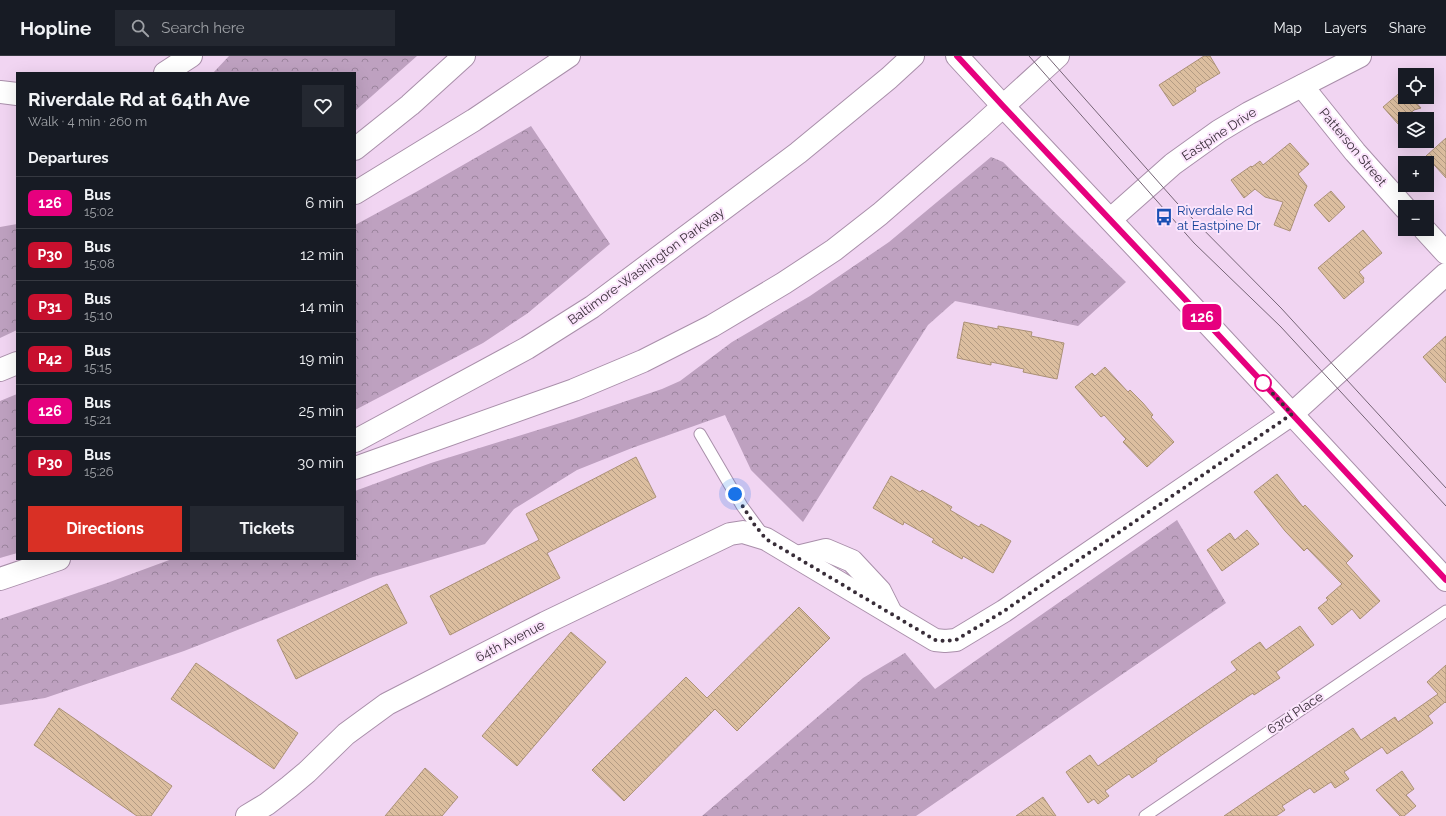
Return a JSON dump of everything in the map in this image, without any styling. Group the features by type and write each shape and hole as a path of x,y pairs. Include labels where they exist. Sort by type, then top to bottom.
{"main road":[{"path":"167,72 191,56"},
{"path":"356,148 410,105 464,56"},
{"path":"356,193 474,120 569,56"},
{"name":"Baltimore-Washington Parkway","path":"356,439 527,348 592,306 798,153 914,56"},
{"path":"957,56 1446,580"},
{"path":"356,468 574,390 643,361 712,326 784,283 834,250 886,209 978,129 1058,56"},
{"name":"Eastpine Drive","path":"1111,220 1173,164 1219,131 1249,113 1360,56"},
{"name":"Patterson Street","path":"1302,86 1355,152 1398,200"},
{"path":"0,92 16,94"},
{"path":"1430,236 1446,253"},
{"name":"64th Avenue","path":"248,816 267,804 307,772 346,734 391,702 545,623 730,534 743,532 766,539 797,557 826,550 852,561 880,591 892,614 935,640 956,640 1004,611 1292,414 1446,274"},
{"path":"0,370 16,363"},
{"path":"0,579 56,560"}],"lane":[{"path":"700,434 742,506 766,539"},
{"name":"63rd Place","path":"1145,816 1446,611"}],"green space":[{"path":"229,56 417,56 356,110 356,72 214,72"},
{"path":"531,126 610,244 528,313 483,343 356,409 356,224"},
{"path":"991,157 1003,162 1126,282 1078,326 955,301 928,325 803,522 751,470 725,415 632,448 577,470 514,509 485,544 373,577 184,651 45,698 0,705 0,619 107,583 169,560 356,560 356,491 431,463 573,419 662,389 680,381 732,342 810,296 889,242"},
{"path":"16,224 16,330 0,338 0,227"},
{"path":"16,394 16,553 0,558 0,401"},
{"path":"1177,520 1226,603 916,816 702,816 863,678 905,653 935,689"}],"building":[{"path":"1204,56 1210,56 1220,73 1195,88 1196,91 1173,106 1159,85"},
{"path":"1398,94 1398,104 1417,104 1421,108 1412,112 1398,112 1398,124 1383,107"},
{"path":"1446,138 1446,178 1434,165 1434,156 1426,156"},
{"path":"1290,143 1309,164 1298,174 1307,186 1290,231 1274,225 1283,202 1265,197 1255,189 1244,198 1231,180 1260,161 1263,165"},
{"path":"1331,191 1345,207 1329,222 1314,205"},
{"path":"1363,230 1382,253 1359,272 1364,278 1364,282 1344,299 1318,268"},
{"path":"964,322 998,329 998,326 1032,332 1031,336 1064,343 1057,379 1023,372 1024,369 991,362 991,365 957,358"},
{"path":"1446,336 1446,383 1423,357"},
{"path":"1105,367 1128,392 1130,390 1143,403 1153,415 1151,417 1174,442 1147,467 1123,442 1126,439 1104,415 1101,417 1075,387 1092,373 1095,376"},
{"path":"636,457 656,497 547,553 560,578 450,635 430,596 539,540 526,514"},
{"path":"1277,474 1303,507 1305,505 1353,556 1346,563 1380,601 1360,619 1352,609 1332,625 1318,608 1328,600 1326,598 1342,584 1307,548 1304,551 1285,531 1254,492"},
{"path":"891,476 920,492 922,490 952,507 950,510 979,527 981,524 1011,541 993,573 963,556 962,559 932,542 934,539 904,522 903,525 873,508"},
{"path":"1247,530 1259,544 1222,571 1207,550 1230,533 1235,540"},
{"path":"387,584 407,623 296,679 277,640"},
{"path":"799,607 830,638 737,731 715,709 624,801 592,770 686,677 707,698"},
{"path":"1300,626 1314,645 1276,672 1280,678 1254,695 1253,693 1198,730 1156,759 1157,761 1132,778 1129,774 1105,791 1109,796 1098,804 1094,799 1088,803 1066,772 1090,755 1098,766 1237,670 1231,662 1260,642 1266,650"},
{"path":"571,632 606,662 517,766 482,736"},
{"path":"196,663 298,733 274,769 171,699"},
{"path":"1446,665 1446,703 1445,702 1428,716 1433,723 1419,733 1387,754 1382,747 1344,772 1349,779 1335,788 1331,782 1314,793 1310,788 1282,806 1285,810 1276,816 1224,816 1353,728 1361,740 1395,717 1398,722 1438,694 1427,682"},
{"path":"59,708 172,786 151,816 137,816 34,745"},
{"path":"425,768 458,797 442,816 385,816"},
{"path":"1402,771 1414,789 1406,795 1416,806 1404,816 1400,816 1376,790"},
{"path":"1043,797 1056,816 1016,816"}],"tram line":[{"path":"1029,56 1194,243 1281,327 1446,506"},
{"path":"1047,56 1177,203 1281,308 1446,488"}],"bus line":[{"name":"126","path":"957,56 1446,580"}],"place":[{"name":"Riverdale Rd at Eastpine Dr","path":"1164,217"}],"route":[{"path":"735,494 754,524 766,539 935,640 956,640 1004,611 1292,414 1263,383"}]}
